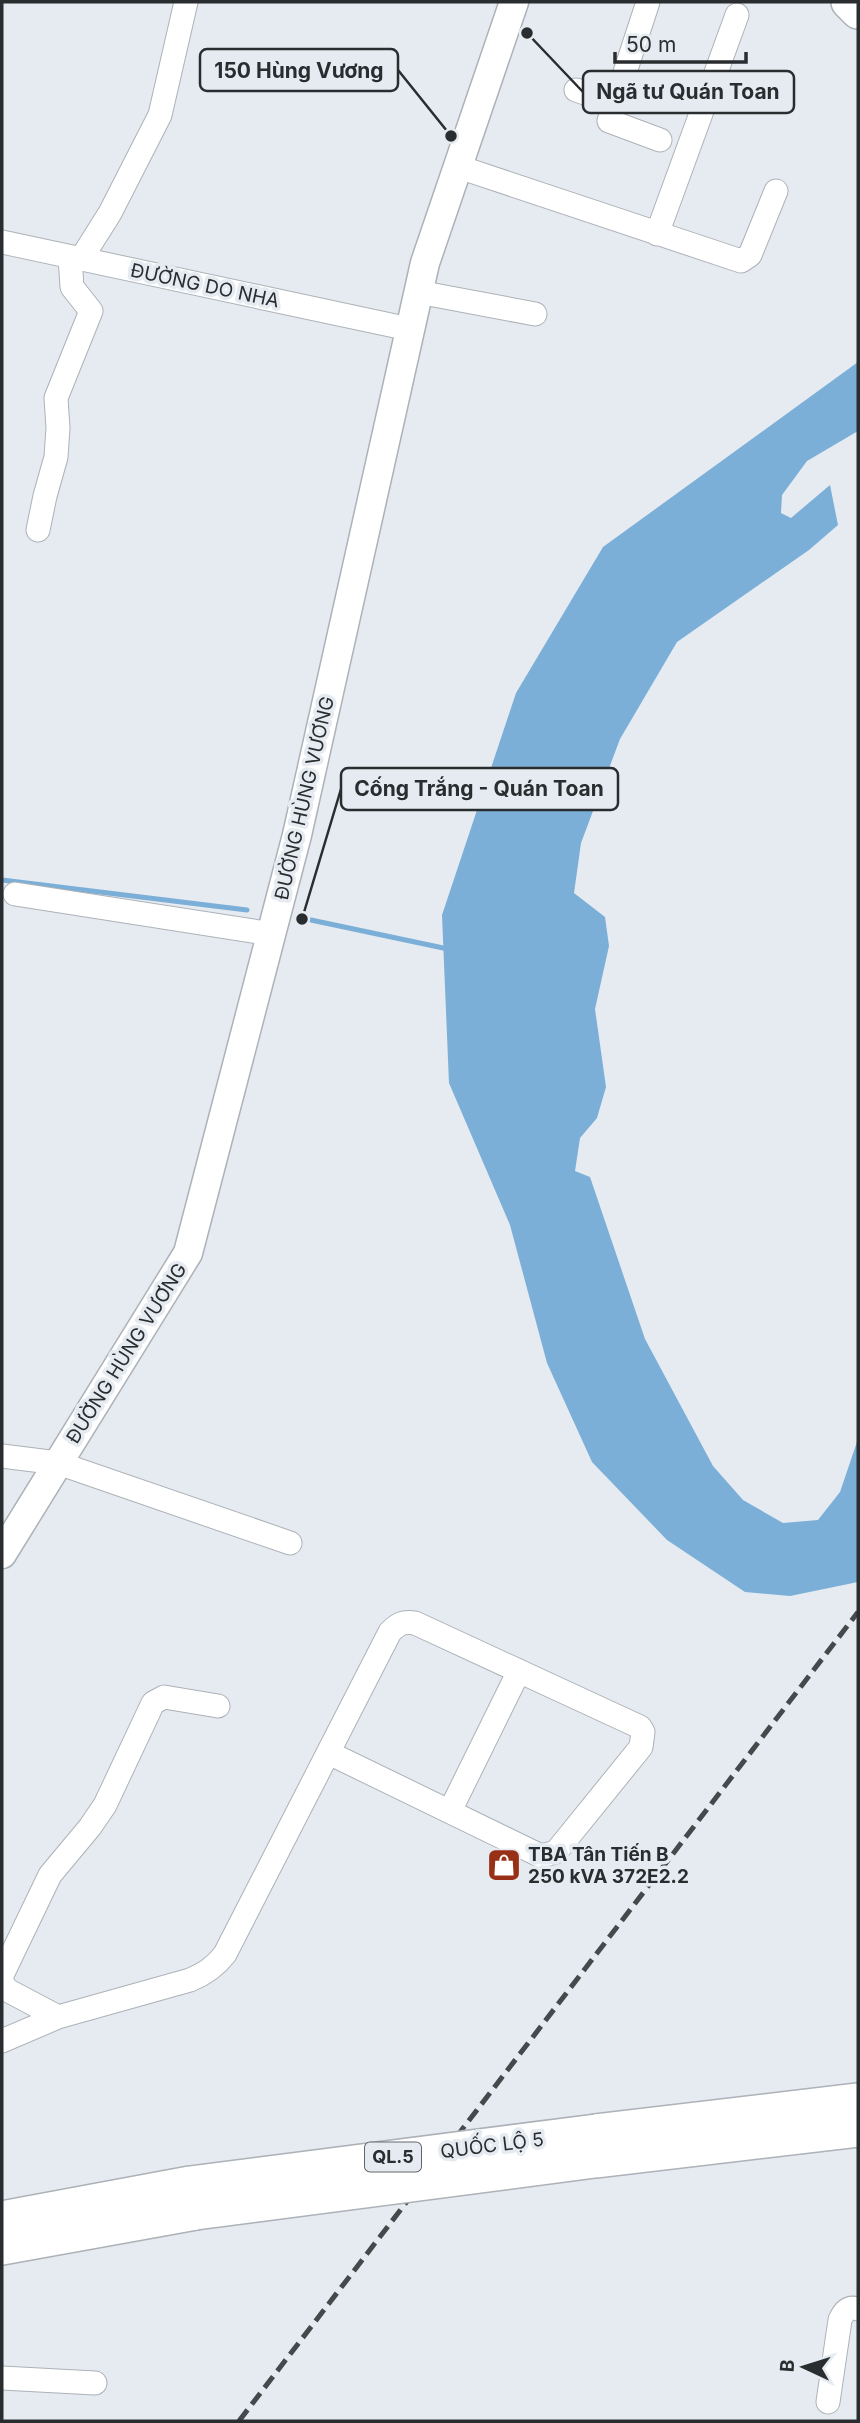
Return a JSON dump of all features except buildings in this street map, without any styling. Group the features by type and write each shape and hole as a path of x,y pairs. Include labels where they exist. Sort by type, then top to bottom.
{"highway":[{"path":"848,2 858,12"},
{"name":"QUỐC LỘ 5","path":"2,2218 193,2198 596,2146 858,2099"},
{"name":"QUỐC LỘ 5","path":"596,2146 858,2130"},
{"name":"QUỐC LỘ 5","path":"2,2248 193,2198"}],"main road":[{"name":"ĐƯỜNG HÙNG VƯƠNG","path":"2,1554 188,1253 297,835 418,292 456,166 514,2"}],"street":[{"path":"38,530 58,443 56,398 91,311 72,287 76,258 110,213 160,115 186,2"},
{"path":"648,2 609,121 660,140"},
{"path":"657,234 737,15"},
{"path":"576,90 614,103"},
{"path":"456,166 741,261 750,255 776,191"},
{"name":"ĐƯỜNG DO NHA","path":"2,242 409,329"},
{"path":"418,292 535,314"},
{"path":"15,894 272,934"},
{"path":"2,1456 58,1463 290,1543"},
{"path":"2,2041 58,2017 190,1980 216,1965 225,1954 390,1632 398,1624 415,1623 639,1727 643,1732 641,1747 556,1852 549,1855 533,1854 329,1754"},
{"path":"450,1811 519,1671"},
{"path":"2,1975 50,1875 105,1805 155,1699 164,1697 218,1706"},
{"path":"2,1982 7,1990 58,2017"},
{"path":"828,2402 840,2319 844,2311 858,2309"},
{"path":"2,2378 95,2383"}],"water":[{"path":"858,362 858,431 807,461 782,495 781,513 791,518 830,485 838,525 809,550 677,642 620,739 581,843 574,893 605,917 609,946 595,1009 606,1087 597,1118 580,1138 575,1171 590,1177 645,1339 713,1466 743,1500 783,1523 818,1520 840,1492 858,1439 858,1582 790,1596 745,1592 667,1540 592,1462 547,1363 510,1225 449,1083 442,915 516,693 603,547"}],"waterway":[{"path":"2,880 247,910"},
{"path":"311,920 448,949"}],"railway":[{"path":"239,2421 858,1612"}],"place":[{"name":"Ngã tư Quán Toan","path":"527,33"},
{"name":"150 Hùng Vương","path":"451,136"},
{"name":"Cống Trắng - Quán Toan","path":"302,919"},
{"name":"TBA Tân Tiến B 250 kVA 372E2.2","path":"504,1865"}]}
